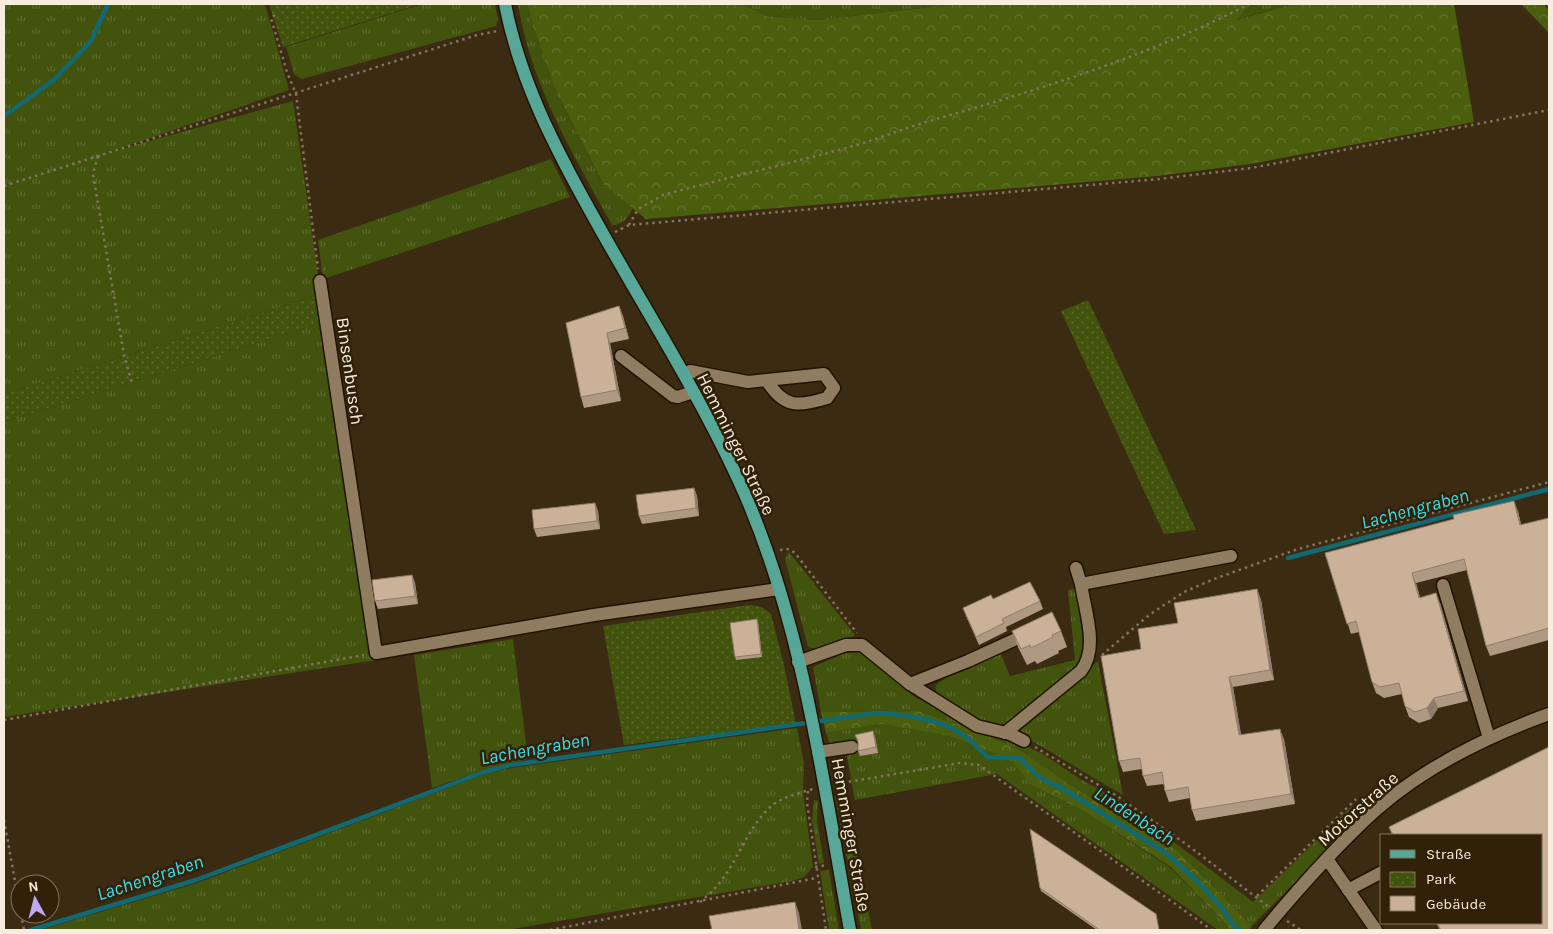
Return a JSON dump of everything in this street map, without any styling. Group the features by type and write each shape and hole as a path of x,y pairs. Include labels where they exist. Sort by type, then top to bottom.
{"main road":[{"name":"Hemminger Straße","path":"506,4 510,29 530,92 541,118 604,237 684,374 738,478 752,512 779,589 798,662 824,786 850,930"}],"street":[{"name":"Binsenbusch","path":"320,281 376,653"},
{"path":"621,356 673,396 678,397 693,392"},
{"path":"684,374 690,371 748,382 824,374 834,388 827,398 797,404 777,397 767,381"},
{"path":"1081,584 1231,556"},
{"path":"1005,734 1082,671 1088,663 1091,651 1081,584 1076,568"},
{"path":"1443,585 1489,738"},
{"path":"376,653 594,615 779,589"},
{"path":"910,684 968,661 1039,628"},
{"path":"798,662 846,646 862,645 910,684 977,726 1024,741"},
{"name":"Motorstraße","path":"1265,929 1327,859 1377,810 1414,781 1489,738 1549,714"},
{"path":"816,746 852,747"},
{"path":"1327,859 1376,930"},
{"path":"1348,890 1380,873"}],"path":[{"path":"629,224 638,209 663,194 848,147 925,122 993,104 1162,44 1208,25 1249,4"},
{"path":"275,15 272,18 287,72 296,94 320,281"},
{"path":"4,186 483,34"},
{"path":"604,237 629,224 1159,179 1251,168 1549,110"},
{"path":"98,156 92,174 124,355 132,383"},
{"path":"1082,671 1149,614 1184,592 1214,579 1307,547 1549,482"},
{"path":"778,550 789,549 795,553 859,635 862,645"},
{"path":"4,720 376,653"},
{"path":"1024,741 1117,796 1257,896 1277,915 1302,930"},
{"path":"824,786 960,763 979,765 1212,930"},
{"path":"700,902 722,881 767,811 782,799 808,791 807,803 826,930"},
{"path":"1257,896 1356,799"},
{"path":"4,820 14,874"},
{"path":"550,930 817,878"}],"green space":[{"path":"4,4 265,4 289,90 110,152 293,101 319,281 312,297 4,394"},
{"path":"269,4 420,4 283,47"},
{"path":"422,4 438,4 439,6 439,4 495,4 498,19 496,26 302,79 294,74 286,47"},
{"path":"518,4 528,4 533,27 555,89 602,183 633,208 627,218 619,224 612,225 555,118 532,62"},
{"path":"528,4 742,4 766,16 818,20 956,4 1252,4 1236,20 1293,4 1454,4 1474,122 1250,164 1158,176 646,219 603,184 555,89 533,27"},
{"path":"742,4 956,4 818,20 766,16"},
{"path":"1252,4 1293,4 1235,20"},
{"path":"1521,4 1544,4 1549,11 1549,33"},
{"path":"551,159 570,197 323,279 318,240"},
{"path":"319,281 324,322 4,422 4,394 312,297"},
{"path":"1088,300 1196,530 1164,534 1061,311"},
{"path":"324,322 377,660 4,717 4,422"},
{"path":"789,552 855,635 827,648 808,647 785,559"},
{"path":"1076,588 1085,656 1079,668 1004,731 953,708 938,694 935,686 955,671 1000,652 1010,676 1075,660 1068,590"},
{"path":"750,605 762,607 771,614 796,724 624,745 603,626"},
{"path":"513,639 528,759 484,770 432,788 414,655"},
{"path":"849,651 862,652 917,699 931,699 1043,754 1080,779 1116,798 1253,902 1351,807 1356,820 1252,926 1178,851 1075,788 1022,751 975,730 918,711 821,712 813,667"},
{"path":"1098,661 1123,795 1012,731"},
{"path":"918,711 975,730 1022,751 1075,788 1178,851 1252,926 1249,930 1231,930 1171,867 1078,808 1031,785 1014,764 993,753 949,736 880,724 826,733 821,712"},
{"path":"880,724 949,736 993,753 1014,764 1031,785 1078,808 1171,868 1231,930 1218,930 997,774 855,800 845,747 830,746 826,733"},
{"path":"797,728 804,763 803,792 813,867 804,877 792,881 506,930 40,930 197,883 485,774 511,768"},
{"path":"845,795 872,930 861,930 835,796"},
{"path":"814,800 818,801 817,820 824,863 819,864 812,821"},
{"path":"829,870 839,930 829,930 820,871"}],"building":[{"path":"619,306 625,328 607,333 617,390 581,397 566,323"},
{"path":"694,488 696,508 639,516 636,495"},
{"path":"1514,501 1520,525 1549,518 1549,628 1486,646 1464,559 1412,573 1419,598 1436,593 1464,691 1434,698 1427,708 1415,712 1405,706 1399,683 1380,687 1372,682 1356,621 1347,624 1325,553 1454,519 1453,515"},
{"path":"595,503 597,521 534,529 532,510"},
{"path":"412,575 415,596 375,601 372,580"},
{"path":"1030,582 1040,601 1002,619 1004,623 976,637 963,608 991,595 993,599"},
{"path":"1257,589 1270,670 1229,677 1239,735 1280,729 1291,794 1192,810 1188,787 1165,791 1162,772 1143,776 1140,758 1119,761 1101,656 1141,649 1138,629 1178,623 1174,603"},
{"path":"1052,612 1061,631 1031,648 1030,645 1021,649 1012,631"},
{"path":"757,619 761,654 735,657 730,623"},
{"path":"873,731 876,747 858,751 858,740 855,735"},
{"path":"1549,747 1549,930 1441,930 1438,924 1543,924 1543,834 1392,834 1389,827"},
{"path":"1030,829 1156,914 1159,930 1100,930 1040,888"},
{"path":"795,902 799,930 712,930 709,916"}],"waterway":[{"path":"4,116 55,79 91,41 108,4"},
{"name":"Lachengraben","path":"1288,558 1549,489"},
{"name":"Lachengraben","path":"31,930 196,880 484,772 511,765 876,713 908,716 932,721 962,734 988,757 1020,758 1033,772 1043,779 1060,787 1166,853 1200,884 1222,908 1234,926 1240,930"}],"water label":[{"name":"Lindenbach","path":"1134,816"}]}
